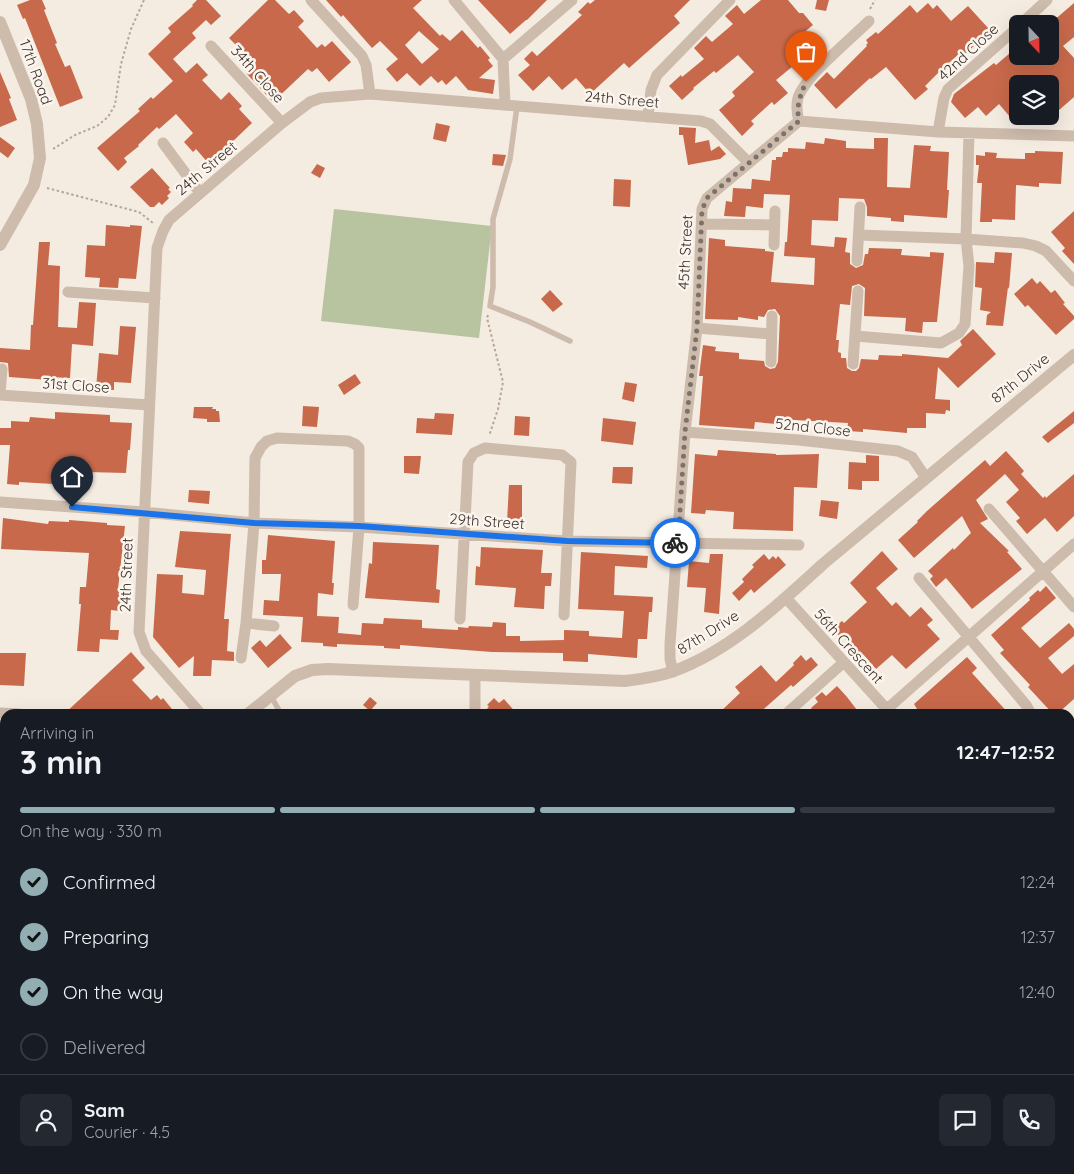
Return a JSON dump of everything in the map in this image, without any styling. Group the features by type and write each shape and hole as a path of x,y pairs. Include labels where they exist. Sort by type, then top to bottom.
{"street":[{"path":"311,0 362,56 366,65 370,94"},
{"path":"454,0 503,59 506,104"},
{"path":"503,59 572,0"},
{"path":"648,117 652,90 657,75 730,0"},
{"name":"42nd Close","path":"1031,15 1047,0"},
{"path":"868,21 806,82 798,98 797,111 799,121 938,132 1074,136"},
{"name":"17th Road","path":"0,22 31,100 37,124 40,158 34,185 0,245"},
{"name":"42nd Close","path":"938,132 944,98 948,89 1009,34"},
{"name":"34th Close","path":"211,46 282,123"},
{"name":"24th Street","path":"197,709 146,651 139,632 157,248 169,220 282,123 310,102 321,98 370,94 706,122 749,163"},
{"name":"45th Street","path":"673,672 670,659 670,644 685,432 697,328 702,210 707,198 799,121"},
{"path":"855,336 941,343 959,333 965,324 969,266 966,239 969,133"},
{"path":"163,143 200,193"},
{"path":"857,262 860,207"},
{"path":"774,245 775,211"},
{"path":"702,224 774,226"},
{"path":"859,235 1023,243 1046,251 1074,281"},
{"path":"853,364 858,291"},
{"path":"68,292 155,298"},
{"path":"771,362 772,316"},
{"path":"697,328 771,334"},
{"name":"87th Drive","path":"254,709 296,676 312,670 328,669 625,681 673,672 703,658 732,640 786,598 823,564 1074,355"},
{"name":"31st Close","path":"2,369 0,394 149,404"},
{"name":"52nd Close","path":"685,432 799,440 898,451 912,457 926,478"},
{"path":"242,658 254,523 255,458 261,447 268,441 278,438 348,441 359,448 359,526 353,605"},
{"path":"460,619 468,462 474,453 485,448 562,455 571,462 564,615"},
{"name":"29th Street","path":"0,502 144,512 254,523 359,526 567,541 799,545"},
{"path":"989,509 1074,607"},
{"path":"892,709 969,637 1074,544"},
{"path":"919,578 1028,709"},
{"name":"56th Crescent","path":"786,598 886,709"},
{"path":"246,623 274,626"},
{"path":"792,709 844,662"},
{"path":"474,676 475,709"}],"lane":[{"path":"518,105 510,159 493,219 493,287 490,306 516,315 570,341"},
{"path":"270,695 277,709"}],"path":[{"path":"40,158 61,143 97,126 108,116 115,105 120,64 131,28 144,0"},
{"path":"34,185 139,212 163,231"},
{"path":"485,448 498,409 503,382 487,318 490,306"}],"green space":[{"path":"334,209 492,226 479,338 321,321"}],"building":[{"path":"30,0 42,0 57,43 55,44 65,67 70,65 83,98 60,107 25,18 23,19 17,5"},
{"path":"197,0 206,0 221,16 211,25 206,20 192,33 196,38 173,59 186,73 197,63 208,75 202,80 221,100 229,92 242,106 239,109 252,123 209,164 196,149 193,152 184,142 193,133 176,114 159,129 157,127 139,146 124,158 127,162 118,171 97,148 140,111 138,109 151,97 153,99 173,81 148,54 171,32 168,28 193,6"},
{"path":"268,0 275,0 289,14 294,10 304,21 298,27 317,48 322,44 325,47 332,41 351,62 329,82 317,68 312,72 308,69 273,102 246,73 256,64 229,38"},
{"path":"326,0 422,0 413,8 440,36 442,34 450,41 462,30 490,58 488,60 493,66 479,78 495,80 493,94 468,90 456,76 446,85 442,80 438,83 431,76 420,86 407,73 397,82 386,69 398,59 380,41 372,48 343,15 341,17","holes":["419,31 439,49 422,64 405,45"]},
{"path":"478,0 547,0 510,34"},
{"path":"595,0 690,0 674,16 680,23 629,68 624,63 590,94 576,78 562,90 549,76 533,91 518,75 530,65 524,59 532,51 537,56 582,15 578,12 588,2 590,4"},
{"path":"761,0 788,0 813,25 796,39 809,53 776,80 788,93 774,105 772,102 751,121 754,124 742,136 719,110 735,96 732,92 754,72 738,55 716,73 714,71 693,88 682,100 669,86 704,59 694,48 706,36 712,42 733,24 725,16 727,14 737,5 744,14"},
{"path":"817,0 829,0 826,11 815,9"},
{"path":"928,3 933,9 937,5 951,21 968,6 989,29 974,42 976,44 964,55 961,52 940,71 925,86 928,89 915,100 886,67 870,78 836,109 814,85 827,72 834,79 867,46 866,40 876,32 878,34 910,5 917,13"},
{"path":"1074,3 1074,37 1063,46 1074,58 1074,97 1059,110 1059,75 1009,75 1009,116 999,104 986,116 978,107 965,118 951,102 954,94 1009,54 1009,65 1059,65 1059,16"},
{"path":"0,72 11,98 9,99 17,120 0,127"},
{"path":"436,123 450,126 446,142 433,139"},
{"path":"679,127 696,128 695,143 709,140 711,151 719,146 726,154 720,159 688,165 683,135 679,135"},
{"path":"0,137 15,148 8,158 0,152"},
{"path":"825,138 846,141 846,148 874,149 874,138 888,138 887,187 910,188 914,145 931,146 930,151 949,152 947,218 904,215 904,222 891,221 891,218 867,216 867,207 864,199 839,198 838,221 812,220 811,245 834,247 835,237 847,238 845,252 850,253 850,264 856,268 863,265 865,254 868,254 869,248 902,249 901,255 930,257 930,252 944,253 937,322 923,322 922,333 905,331 906,318 864,316 865,288 859,284 852,286 850,305 840,304 836,340 839,340 838,352 841,353 841,358 846,358 847,368 856,371 859,368 861,359 878,360 879,355 902,356 902,354 948,358 962,345 960,341 973,329 996,354 958,388 938,367 935,399 950,400 950,411 946,410 945,414 926,413 926,428 907,428 907,433 863,429 863,432 847,431 848,423 777,419 776,424 755,422 754,429 699,425 703,376 699,376 703,345 716,347 715,351 739,353 739,359 764,361 765,366 770,369 775,368 778,362 780,316 775,309 768,310 764,317 758,316 758,320 738,317 738,320 705,319 709,238 725,240 725,246 765,249 765,251 774,252 771,282 814,285 815,258 784,256 785,242 787,242 790,195 764,194 763,208 746,206 745,217 724,216 726,201 732,202 733,188 751,189 752,179 770,181 772,160 776,160 776,157 782,157 783,152 788,152 788,148 805,149 806,142 824,144"},
{"path":"1035,151 1063,152 1061,184 1039,183 1039,187 1016,185 1015,220 992,219 992,222 980,222 982,183 977,183 979,165 976,165 976,155 985,156 985,152 997,153 996,158 1025,159 1025,153 1035,153"},
{"path":"493,154 506,155 503,166 492,165"},
{"path":"317,164 325,168 320,178 311,173"},
{"path":"152,168 170,188 168,189 171,192 167,196 169,198 162,205 159,202 154,207 150,207 130,187"},
{"path":"614,179 631,180 630,207 613,206"},
{"path":"1074,211 1074,264 1062,251 1065,248 1051,232"},
{"path":"106,225 142,226 136,279 119,278 118,288 99,287 100,278 85,277 87,245 105,246"},
{"path":"39,242 50,242 48,265 60,266 58,327 77,328 79,302 96,303 93,346 72,344 70,378 49,377 49,380 9,377 8,363 0,362 0,348 30,350"},
{"path":"995,252 1012,253 1003,326 986,325 987,315 991,312 980,310 982,288 975,287 976,262 994,263"},
{"path":"1032,278 1037,284 1040,281 1051,293 1055,290 1065,303 1063,304 1074,316 1074,319 1056,335 1028,305 1025,307 1014,294"},
{"path":"550,290 563,304 553,312 541,299"},
{"path":"120,326 136,327 131,383 114,382 114,390 96,389 99,353 118,355"},
{"path":"355,374 361,383 344,395 338,385"},
{"path":"625,382 637,384 634,402 622,399"},
{"path":"303,406 319,407 317,427 302,426"},
{"path":"194,407 213,407 212,409 219,411 220,422 207,422 207,419 193,418"},
{"path":"1074,411 1074,423 1048,443 1042,437"},
{"path":"55,412 110,415 110,422 132,423 126,473 87,472 86,488 70,487 70,485 19,482 19,485 7,484 10,445 0,445 0,428 11,428 11,421 29,422 30,417 55,419"},
{"path":"435,413 454,414 452,435 416,433 417,418 434,419"},
{"path":"515,416 530,417 529,436 514,435"},
{"path":"603,418 636,422 633,445 601,441"},
{"path":"718,450 776,455 819,454 817,488 794,487 793,531 733,529 734,512 706,510 705,514 691,513 695,454 717,456"},
{"path":"1006,451 1024,471 1021,474 1043,498 1045,496 1046,498 1074,474 1074,516 1057,532 1045,518 1027,534 1016,521 1020,518 1006,502 1019,490 1005,474 976,500 988,519 980,523 1009,551 1007,552 1022,569 972,609 946,578 936,587 930,579 933,576 928,571 971,533 962,516 914,558 898,540 927,511 985,460 990,466"},
{"path":"866,455 879,456 879,481 862,481 862,490 848,489 849,462 866,463"},
{"path":"404,456 421,456 419,474 404,473"},
{"path":"613,467 633,467 632,484 612,483"},
{"path":"509,485 522,485 522,523 507,522"},
{"path":"189,490 210,491 209,504 188,502"},
{"path":"821,500 839,502 837,519 819,516"},
{"path":"3,518 48,524 49,521 69,522 69,520 125,526 118,589 121,590 120,611 111,610 110,630 119,630 118,640 100,639 99,652 77,651 81,604 79,604 80,587 86,587 89,553 1,549"},
{"path":"180,531 231,534 224,619 229,619 227,651 234,652 234,661 212,660 211,676 193,676 194,656 179,668 153,637 157,574 183,575 182,593 204,595 206,570 175,567"},
{"path":"268,535 335,541 333,595 318,593 317,616 339,617 338,633 361,635 362,623 383,624 384,618 422,620 422,628 458,630 458,627 492,627 493,622 506,623 506,636 520,636 520,641 564,640 564,630 589,631 589,636 622,638 624,611 578,609 581,552 648,556 647,568 615,566 614,595 653,597 652,612 649,612 647,639 638,639 637,658 588,654 588,662 563,661 563,653 492,652 400,645 400,649 384,648 384,646 337,644 337,647 323,646 323,643 301,642 303,617 263,615 264,600 279,601 281,574 262,574 262,560 266,560"},
{"path":"373,542 439,545 436,589 440,590 439,603 365,598 369,563 372,564"},
{"path":"481,547 543,550 541,573 552,573 551,586 545,586 544,609 514,607 516,588 475,585 476,566 480,567"},
{"path":"882,551 898,569 876,588 892,606 896,602 910,617 921,607 933,620 927,625 940,639 906,669 892,655 876,669 863,654 861,656 843,637 841,638 832,629 842,621 844,623 867,602 850,583"},
{"path":"710,554 723,554 719,614 704,612 706,588 687,587 689,561 709,563"},
{"path":"764,554 769,560 773,556 776,559 778,556 786,565 754,593 751,589 739,601 732,593 744,582 742,579 754,567 752,565"},
{"path":"1046,586 1056,598 1021,628 1040,648 1069,623 1074,629 1074,636 1048,658 1062,674 1074,664 1074,699 1063,709 1048,709 1028,687 1030,685 1000,653 1004,650 991,635 1030,600 1029,598 1038,590 1040,592"},
{"path":"280,634 292,648 268,668 251,648 260,640 266,647"},
{"path":"131,652 145,668 132,680 151,700 157,695 161,700 163,698 172,709 69,709"},
{"path":"0,653 26,653 24,686 0,685"},
{"path":"801,655 806,661 811,657 818,665 764,709 723,709 740,693 735,687 761,665 776,682 794,665 793,663"},
{"path":"967,657 977,668 972,673 1004,709 917,709 914,704"},
{"path":"837,686 856,709 812,709 818,702 815,698 822,692 826,696"},
{"path":"370,697 377,703 372,709 368,709 363,705"},
{"path":"494,698 499,703 504,699 513,709 487,709 489,706 487,705"}],"way so far":[{"path":"675,543 678,543 685,432 697,328 702,210 707,198 799,121 797,111 798,98 806,82"}],"route":[{"path":"72,507 254,523 359,526 567,541 675,543"}]}
